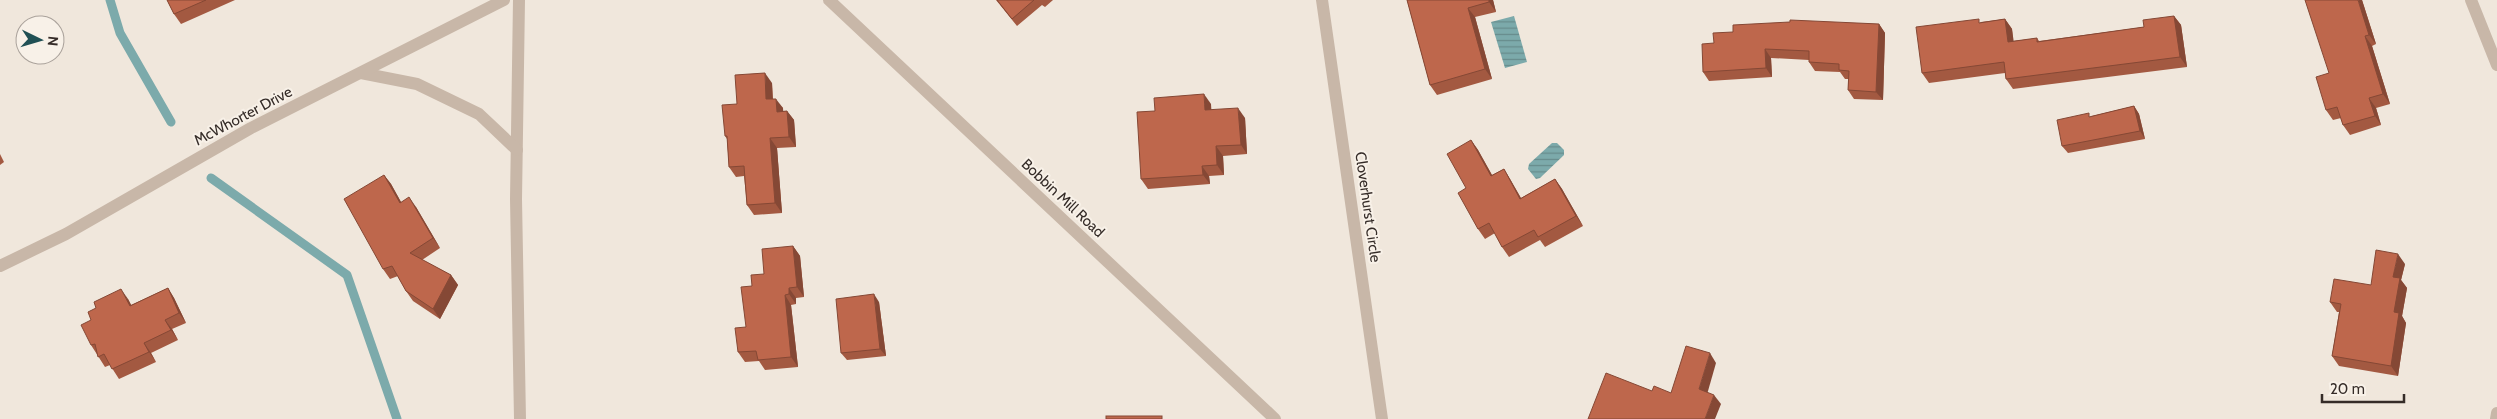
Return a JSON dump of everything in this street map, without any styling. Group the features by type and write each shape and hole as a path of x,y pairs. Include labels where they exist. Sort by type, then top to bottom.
{"street":[{"name":"McWhorter Drive","path":"0,266 66,234 251,128 504,0"},
{"path":"519,0 517,150 520,419"},
{"name":"Bobbin Mill Road","path":"829,0 1275,419"},
{"name":"Cloverhurst Circle","path":"1322,0 1382,419"},
{"path":"2471,0 2497,65"},
{"path":"361,74 417,84 480,114 517,150"},
{"path":"2496,419 2497,413"}],"water":[{"path":"1514,16 1527,62 1505,68 1491,22"},
{"path":"1552,143 1557,143 1564,150 1564,155 1540,178 1536,179 1528,169 1529,164"}],"building":[{"path":"167,0 206,0 174,14"},
{"path":"997,0 1034,0 1012,19"},
{"path":"1407,0 1489,0 1489,2 1468,8 1485,69 1430,85"},
{"path":"2305,0 2358,0 2369,35 2365,36 2383,94 2369,98 2375,116 2343,125 2337,107 2326,110 2316,77 2329,73"},
{"path":"2174,16 2180,57 2006,79 2004,62 1922,73 1916,27 1979,19 1979,23 2005,19 2008,42 2037,38 2037,42 2144,27 2143,20"},
{"path":"1790,20 1879,24 1876,92 1848,90 1849,71 1839,70 1839,64 1809,62 1809,51 1765,49 1766,68 1703,72 1702,44 1714,43 1713,33 1733,32 1733,25 1790,22"},
{"path":"765,73 766,99 776,99 777,112 787,111 789,137 770,138 775,203 747,205 744,166 729,167 722,105 737,104 735,75"},
{"path":"1204,94 1205,110 1238,108 1241,145 1216,146 1217,165 1202,166 1203,175 1141,179 1137,112 1155,111 1154,98"},
{"path":"2134,106 2140,131 2062,146 2057,120 2089,113 2089,117"},
{"path":"1471,140 1491,176 1504,169 1520,199 1555,179 1576,216 1538,237 1534,230 1502,247 1489,223 1478,229 1458,193 1466,188 1447,154"},
{"path":"384,175 400,203 409,197 433,238 410,253 451,275 433,309 406,291 392,266 383,269 344,199"},
{"path":"793,246 797,287 789,288 789,294 785,295 791,357 758,360 756,351 738,352 735,328 746,327 741,287 752,286 751,275 764,274 762,249"},
{"path":"2376,250 2398,254 2393,277 2400,278 2394,312 2399,313 2391,366 2332,356 2341,304 2330,302 2334,279 2371,285"},
{"path":"168,288 179,313 165,320 171,330 144,343 149,352 112,369 104,354 98,357 95,344 91,345 81,325 91,320 88,312 96,308 94,302 121,289 130,306"},
{"path":"874,294 880,349 841,353 836,299"},
{"path":"1686,346 1710,353 1699,389 1714,395 1705,419 1588,419 1606,373 1652,391 1654,386 1671,393"},
{"path":"1106,416 1162,416 1162,419 1106,419"}],"waterway":[{"path":"110,0 120,33 171,122"},
{"path":"211,178 347,275 397,419"}]}
